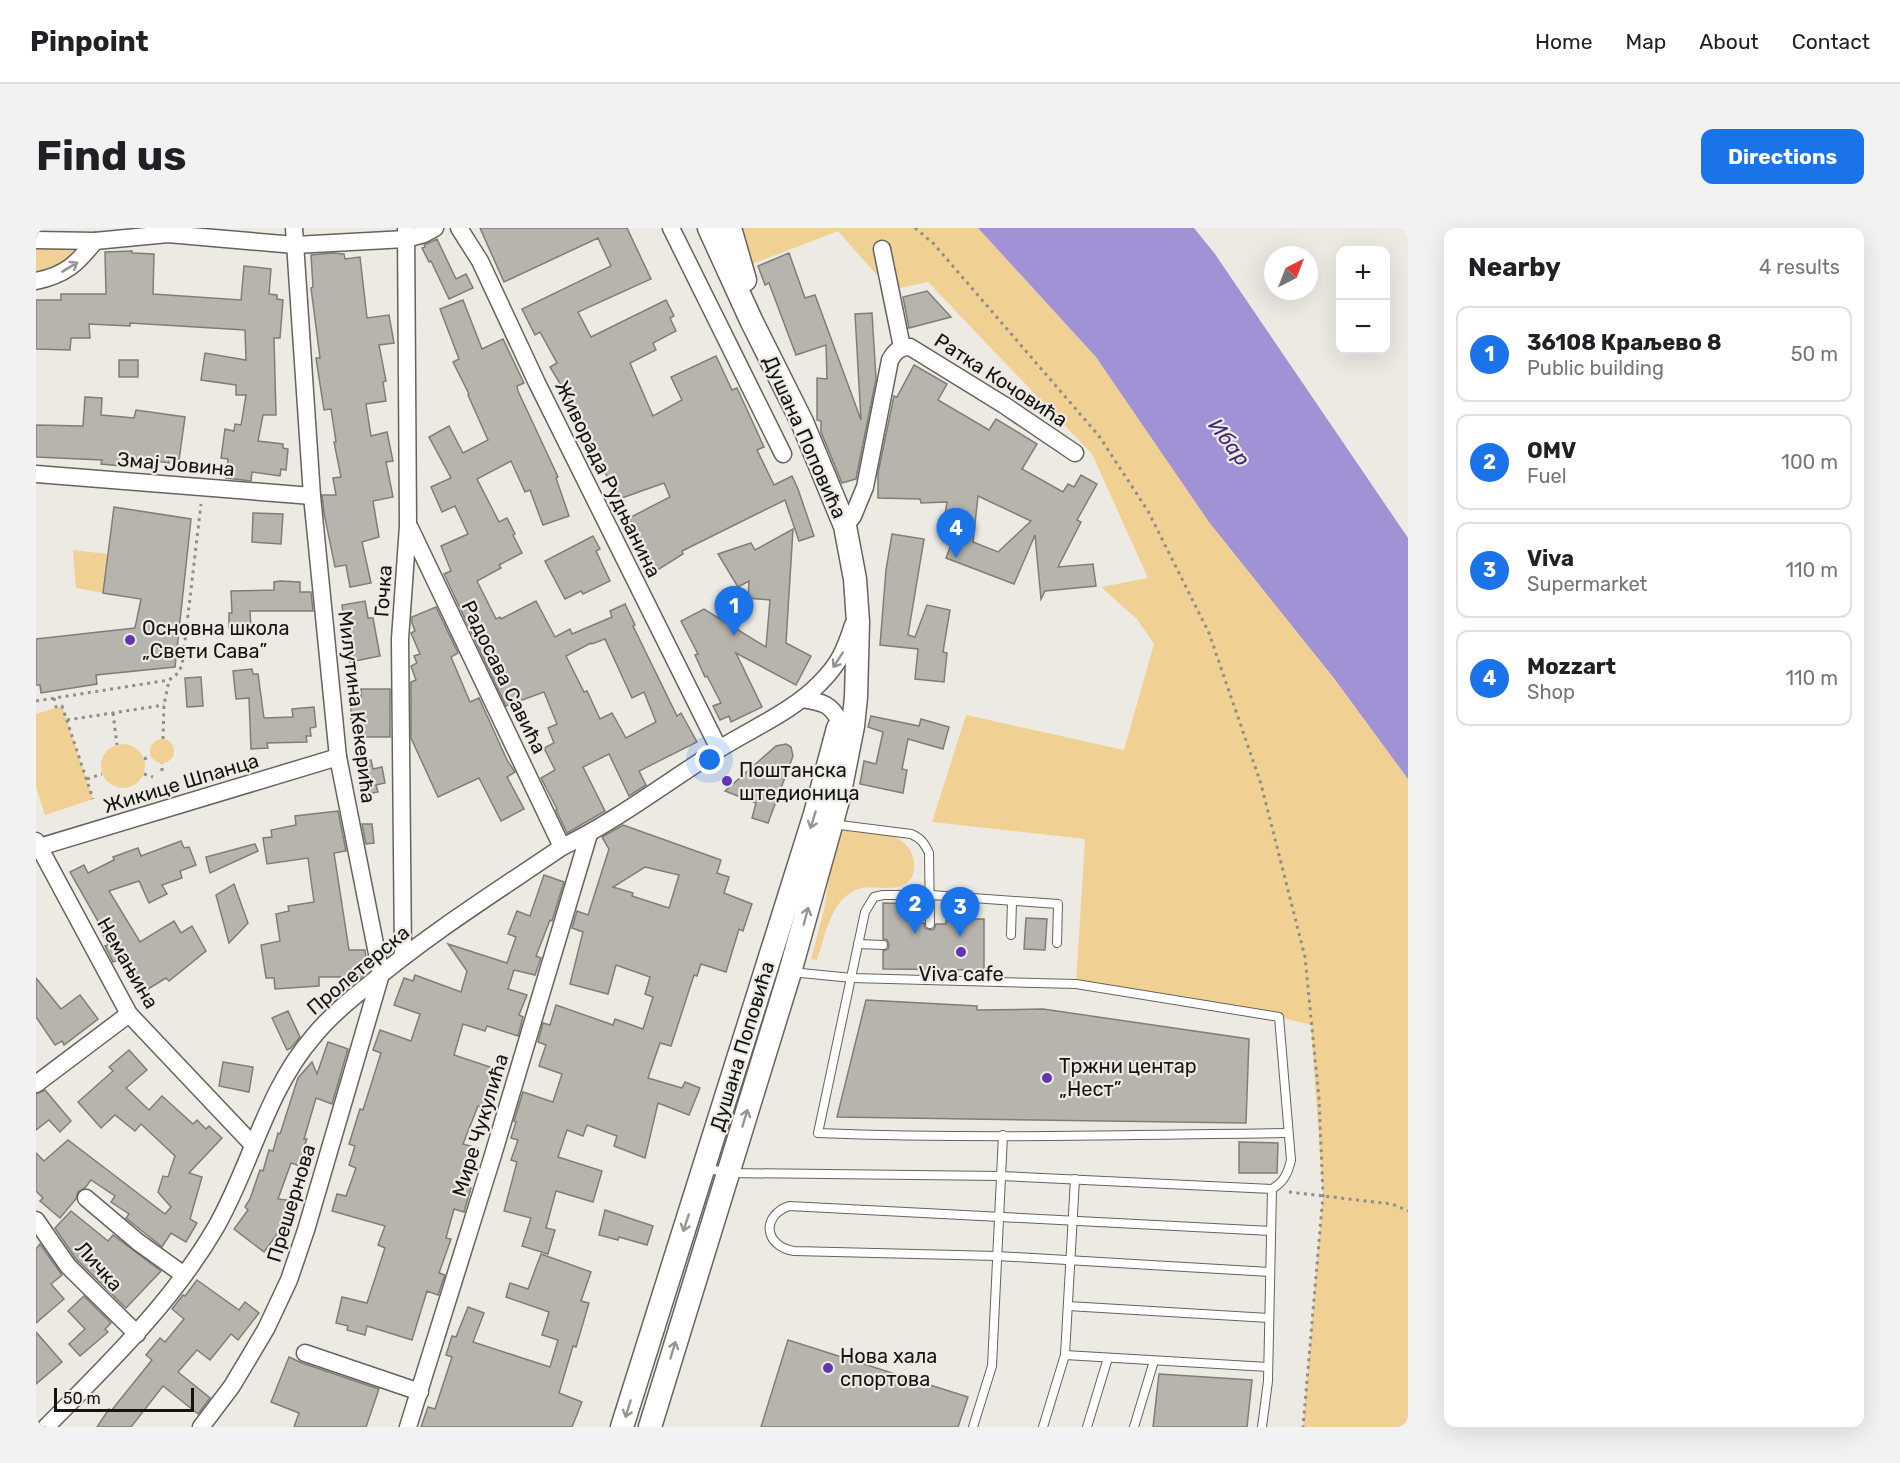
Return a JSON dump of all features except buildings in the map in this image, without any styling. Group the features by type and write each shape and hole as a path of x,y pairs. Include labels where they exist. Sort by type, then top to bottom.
{"main road":[{"name":"Душана Поповића","path":"650,1427 790,972 831,824 853,726 856,697 858,613 855,579 845,526 802,422 751,320 709,228"},
{"name":"Душана Поповића","path":"730,228 745,278 751,320"},
{"name":"Душана Поповића","path":"622,1427 814,814 857,663"}],"street":[{"name":"Милутина Кекерића","path":"294,228 312,496 338,757 381,974"},
{"path":"36,240 95,241 168,231 295,245 406,233 424,234 435,228"},
{"name":"Живорада Рудњанина","path":"459,228 480,261 537,383 719,749"},
{"name":"Душана Поповића","path":"671,228 783,454"},
{"name":"Гочка","path":"403,957 400,639 408,526 406,233"},
{"path":"36,281 53,278 78,263 95,241"},
{"name":"Ратка Кочовића","path":"882,249 902,347"},
{"name":"Ратка Кочовића","path":"845,526 853,516 865,487 890,360 902,347 910,347 1005,405 1075,453"},
{"name":"Змај Јовина","path":"36,474 312,496"},
{"name":"Радосава Савића","path":"408,526 562,847"},
{"name":"Пролетерска","path":"45,1427 137,1334 184,1275 216,1227 277,1095 303,1048 330,1019 403,957 562,847 589,834 719,749 803,699 840,661 858,613"},
{"path":"803,699 819,701 829,707 836,713 840,723"},
{"name":"Жикице Шпанца","path":"37,845 338,757"},
{"name":"Мире Чукулића","path":"408,1427 589,834"},
{"name":"Немањина","path":"37,845 129,1014 253,1145"},
{"name":"Прешернова","path":"201,1427 232,1386 266,1329 289,1280 306,1230 381,974"},
{"path":"36,1084 129,1014"},
{"name":"Личка","path":"86,1198 138,1242 184,1275"},
{"name":"Личка","path":"36,1220 68,1266 137,1334"},
{"path":"305,1353 420,1392"},
{"path":"36,1415 45,1427"}],"lane":[{"path":"831,824 911,834 919,837 925,843 929,853 930,924"},
{"path":"1057,943 1058,904 931,895 874,897 865,912 818,1133 1003,1136 1288,1133"},
{"path":"1011,935 1012,901"},
{"path":"858,944 883,945"},
{"path":"790,972 852,978 1076,984 1278,1017 1291,1160 1285,1178 1272,1190 1268,1367 1262,1427"},
{"path":"973,1427 992,1366 1003,1136"},
{"path":"704,1167 728,1173 1001,1176 1272,1190"},
{"path":"1042,1427 1065,1355 1075,1179"},
{"path":"1270,1272 997,1256 794,1251 780,1246 773,1239 769,1230 770,1223 779,1209 789,1206 1271,1231"},
{"path":"1068,1306 1269,1318"},
{"path":"1065,1355 1268,1367"},
{"path":"1087,1427 1108,1358"},
{"path":"1134,1427 1154,1361"}],"path":[{"path":"915,228 933,243 1099,436 1148,511 1209,633 1261,784 1305,957 1319,1100 1323,1195 1303,1427"},
{"path":"36,701 169,680 176,675 182,666 203,487"},
{"path":"163,739 164,705 169,680"},
{"path":"54,698 56,707 62,706 93,799"},
{"path":"67,720 164,705"},
{"path":"113,713 117,745"},
{"path":"144,759 151,756"},
{"path":"162,763 162,771"},
{"path":"86,779 102,774"},
{"path":"144,774 153,777"},
{"path":"1272,1190 1392,1204 1408,1211"}],"shaded area":[{"path":"730,228 978,228 1096,357 1408,779 1408,1427 1303,1427 1323,1195 1311,1025 1278,1017 1076,984 1085,839 932,822 966,715 1124,750 1154,644 1137,619 1101,587 1148,578 1092,454 928,282 890,290 838,231 742,268"},
{"path":"36,240 95,241 36,281"},
{"path":"73,550 108,554 103,593 76,588"},
{"path":"62,706 93,799 45,815 36,787 36,714"},
{"path":"162,739 167,740 173,746 173,756 167,762 162,763 157,762 151,756 150,751 151,746 157,740"},
{"path":"123,744 139,750 145,766 139,782 123,788 107,782 101,766 107,750"},
{"path":"836,830 894,837 910,851 914,861 914,872 912,878 903,885 889,888 861,888 845,897 831,918 817,960 811,959 824,910"}],"water":[{"name":"Ибар","path":"978,228 1194,228 1215,254 1408,538 1408,779 1333,677 1209,522 1096,357"}],"place":[{"name":"Mozzart","path":"956,558"},
{"name":"36108 Краљево 8","path":"734,636"},
{"name":"Основна школа „Свети Сава”","path":"130,640"},
{"name":"Поштанска штедионица","path":"727,781"},
{"name":"OMV","path":"915,934"},
{"name":"Viva","path":"960,937"},
{"name":"Viva cafe","path":"961,952"},
{"name":"Тржни центар „Нест”","path":"1047,1078"},
{"name":"Нова хала спортова","path":"828,1368"}]}
